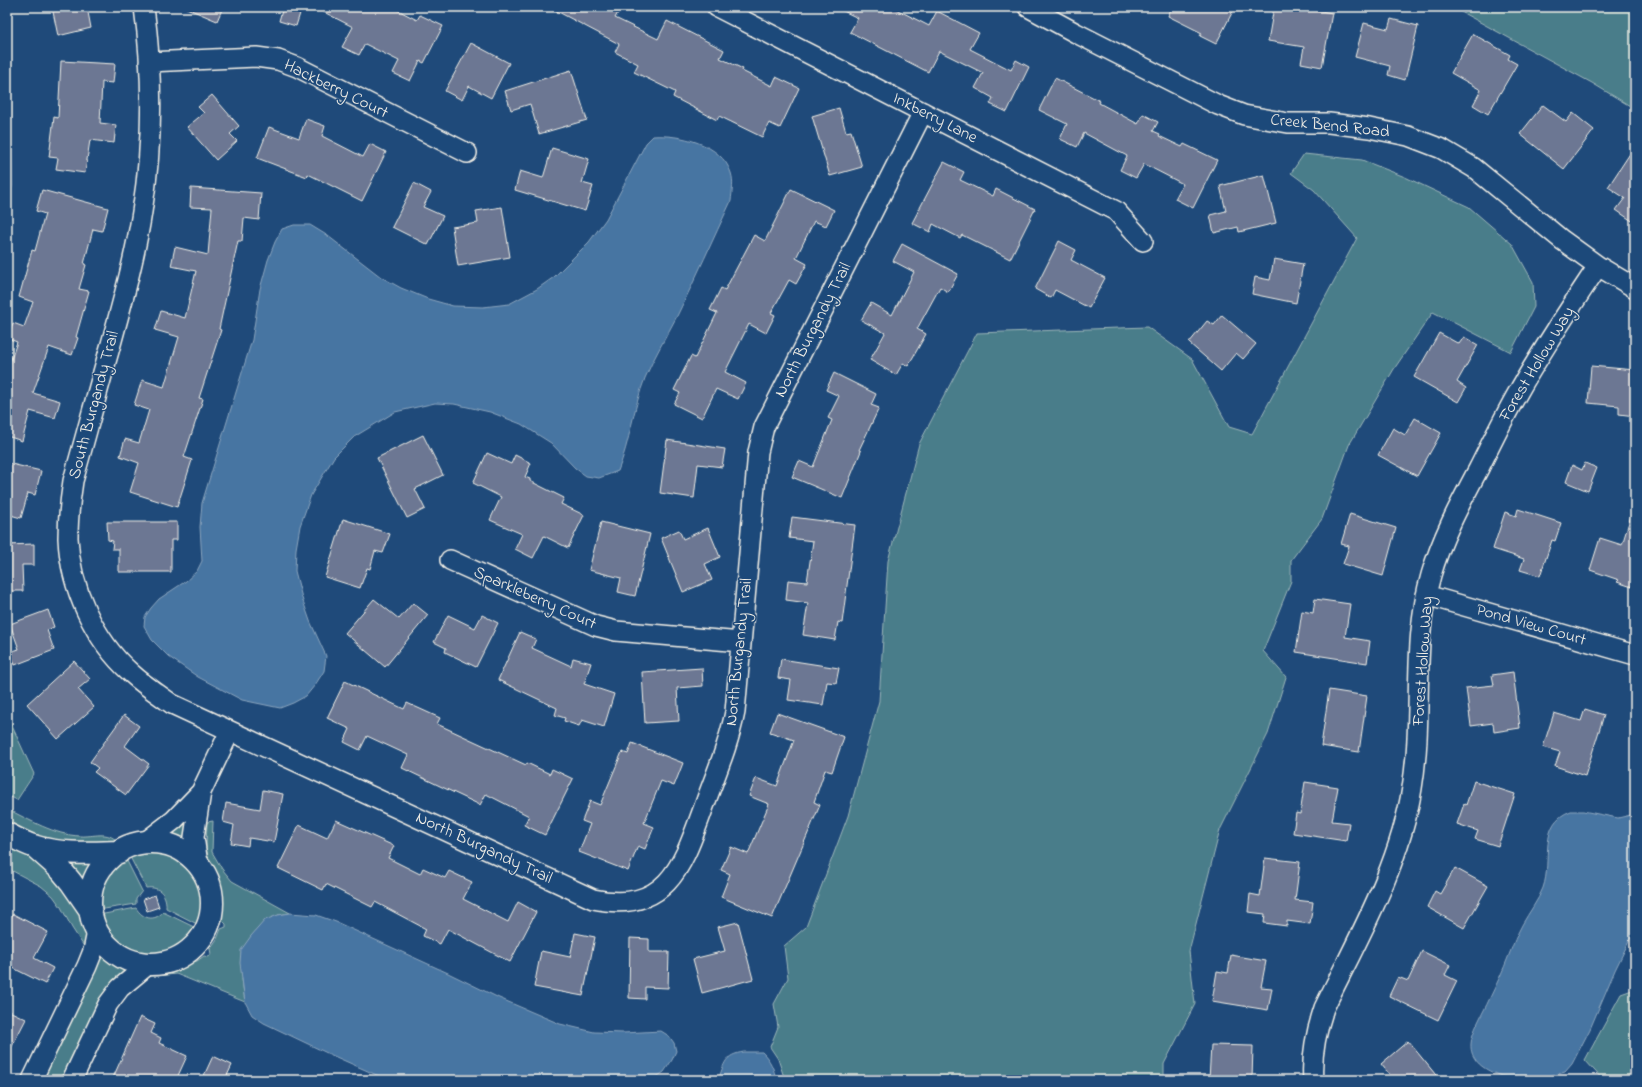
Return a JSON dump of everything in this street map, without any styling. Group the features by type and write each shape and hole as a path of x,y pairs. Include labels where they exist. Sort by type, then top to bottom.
{"street":[{"name":"South Burgandy Trail","path":"144,7 149,62 150,95 148,153 142,210 132,267 73,481 69,508 68,540 73,570 81,597 93,624 110,650 130,672 150,689 172,704 230,731"},
{"name":"Inkberry Lane","path":"717,7 1116,211 1143,241"},
{"name":"Creek Bend Road","path":"1028,7 1218,105 1244,115 1288,123 1329,123 1369,128 1408,136 1442,149 1474,168 1562,240 1598,266 1635,288"},
{"name":"Hackberry Court","path":"149,62 256,57 278,60 298,67 467,153"},
{"name":"North Burgandy Trail","path":"230,731 593,898 610,902 626,902 640,898 657,890 672,877 686,854 730,736 735,712 758,452 764,428 924,112"},
{"name":"Forest Hollow Way","path":"1313,1080 1313,1049 1317,1028 1324,1008 1384,882 1403,829 1412,789 1418,747 1418,685 1421,634 1426,595 1441,546 1458,508 1516,396 1559,325 1598,266"},
{"name":"Sparkleberry Court","path":"450,560 596,626 616,631 741,642"},
{"name":"Pond View Court","path":"1426,595 1635,655"},
{"path":"198,864 194,837 201,792 230,731"},
{"path":"144,843 174,820 201,792"},
{"path":"7,834 33,846 77,854 119,852"},
{"path":"144,843 159,843 174,846 187,854 198,864 205,874 212,896 210,920 198,942 188,951 176,958 150,964 125,958 105,943 96,932 92,923 89,908 90,894 100,871 108,860 119,852 134,845 144,843"},
{"path":"33,846 61,870 89,908"},
{"path":"32,1080 87,966 93,951 96,932"},
{"path":"72,1080 108,1004 120,988 150,964"}],"green space":[{"path":"7,7 10,7 12,186 7,216"},
{"path":"1452,7 1635,7 1635,109 1592,83"},
{"path":"1304,154 1362,160 1405,177 1469,207 1512,244 1533,282 1534,307 1511,352 1433,312 1394,369 1349,445 1322,519 1291,560 1291,581 1263,651 1286,677 1268,734 1220,830 1189,951 1195,1004 1164,1064 1164,1080 785,1080 778,1059 770,1047 778,1027 774,1004 788,978 784,946 806,927 848,816 879,701 888,561 919,444 977,333 1147,327 1192,359 1229,427 1252,434 1357,238 1314,190 1291,173"},
{"path":"7,715 34,774 17,800 7,795"},
{"path":"7,809 42,826 61,833 80,836 105,835 114,838 118,842 85,847 40,838 7,822"},
{"path":"187,819 186,844 167,836"},
{"path":"213,821 212,852 222,869 232,881 290,913 278,915 242,979 245,1002 176,974 142,976 156,968 177,964 187,964 197,961 204,956 209,957 211,954 210,949 217,939 221,929 226,927 226,924 222,920 222,895 220,882 209,860 206,848 207,822"},
{"path":"7,843 41,863 57,878 72,897 86,924 85,948 53,896 41,886 7,868"},
{"path":"149,848 165,850 178,856 187,862 194,871 204,890 205,913 201,924 197,924 166,908 164,895 162,892 155,888 146,888 129,855 131,852"},
{"path":"125,857 142,891 136,899 136,904 98,910 100,887 103,879 118,861"},
{"path":"62,858 95,863 85,884"},
{"path":"136,908 142,915 149,918 156,917 163,912 196,928 197,931 186,944 172,952 158,956 143,956 128,951 116,943 106,931 99,915"},
{"path":"102,952 129,969 64,1080 41,1080"},
{"path":"1635,989 1635,1080 1603,1080 1585,1060 1621,994"}],"water":[{"path":"653,136 687,139 709,148 719,155 726,163 731,173 733,183 731,201 698,273 645,378 637,401 626,448 618,471 599,478 586,476 575,468 551,443 521,424 490,412 454,404 435,403 395,412 354,437 334,457 311,495 300,526 296,549 295,571 310,621 326,656 324,671 306,696 280,708 242,700 198,677 169,657 152,640 144,626 145,617 159,599 186,581 197,571 202,561 200,527 202,503 252,340 260,289 268,260 282,229 294,225 310,225 328,236 381,277 401,288 428,299 453,306 483,307 509,304 537,289 554,277 589,242 606,219 646,143"},
{"path":"1571,811 1583,811 1618,818 1635,814 1635,929 1615,970 1590,1029 1572,1064 1565,1072 1548,1076 1520,1079 1510,1078 1494,1073 1481,1066 1472,1054 1472,1039 1475,1028 1502,972 1518,932 1543,888 1546,877 1550,833 1554,824 1560,817"},
{"path":"290,913 316,915 336,922 499,998 560,1024 594,1032 623,1033 661,1031 669,1036 674,1043 676,1051 664,1072 652,1080 388,1080 264,1023 252,1015 245,1002 240,963 241,950 265,920 278,915"},
{"path":"744,1052 762,1052 771,1064 776,1080 718,1080 726,1061 732,1055"}],"building":[{"path":"52,7 87,7 91,28 58,36"},
{"path":"184,7 223,7 217,21"},
{"path":"283,7 302,7 296,26 279,21"},
{"path":"314,7 392,7 417,20 420,15 443,26 424,63 420,61 410,81 393,73 399,61 365,44 359,55 342,47 353,27"},
{"path":"549,7 621,7 615,18 658,39 667,21 724,50 720,58 743,69 742,71 772,86 776,77 799,88 780,128 769,123 762,137 719,116 717,120 673,97 675,92 634,72 638,64 615,52 619,44"},
{"path":"835,7 892,7 929,26 937,11 979,33 970,49 1011,70 1016,60 1029,67 1007,112 990,104 993,98 975,88 983,73 939,51 928,72 850,32 858,18"},
{"path":"1172,7 1235,7 1216,44 1200,36 1202,33 1168,16"},
{"path":"1274,7 1298,7 1332,13 1322,67 1301,63 1304,47 1268,41"},
{"path":"1391,19 1418,26 1405,80 1388,75 1390,66 1355,57 1364,23 1388,29"},
{"path":"1473,34 1510,55 1508,59 1517,64 1488,114 1473,105 1481,90 1451,73"},
{"path":"471,43 509,63 491,98 469,86 462,100 445,91"},
{"path":"61,61 115,64 113,83 102,82 100,123 116,125 114,143 90,140 85,173 56,169 58,158 49,157 54,117 58,118"},
{"path":"571,70 587,120 539,134 530,104 511,110 505,91"},
{"path":"1055,78 1100,101 1099,103 1138,124 1143,114 1158,122 1153,131 1160,134 1159,136 1182,147 1184,144 1217,160 1193,208 1175,199 1183,184 1144,164 1136,178 1120,170 1127,156 1084,133 1077,147 1060,139 1067,124 1039,110"},
{"path":"212,95 239,126 230,134 237,141 216,160 187,127 204,113 198,107"},
{"path":"1543,105 1566,122 1573,113 1594,130 1564,169 1520,134"},
{"path":"839,108 846,132 851,131 862,167 830,176 812,116"},
{"path":"306,119 325,126 322,136 363,157 370,144 386,152 362,201 308,174 307,177 257,158 269,127 299,138"},
{"path":"1635,146 1635,223 1616,210 1625,198 1608,187"},
{"path":"552,148 589,159 582,183 593,186 585,211 515,190 520,171 543,178"},
{"path":"944,162 964,172 960,180 993,196 996,189 1035,209 1010,259 962,235 960,238 933,224 930,232 912,223"},
{"path":"1264,175 1276,223 1239,232 1238,227 1214,233 1210,215 1226,211 1220,186"},
{"path":"414,183 431,192 423,207 443,216 428,245 392,227"},
{"path":"191,188 261,193 259,220 244,218 242,241 238,241 219,329 221,330 199,398 203,399 184,457 192,460 177,507 130,492 139,463 120,456 125,439 139,443 149,410 134,405 142,380 164,387 179,337 155,330 161,311 185,318 196,271 171,266 175,247 208,255 212,208 190,207"},
{"path":"791,189 834,210 826,226 814,221 796,258 807,264 796,284 789,280 771,313 775,315 766,333 749,324 725,372 746,383 738,399 716,389 702,418 674,404 680,393 674,390 691,356 695,358 717,313 710,310 721,288 725,290 754,235 765,241"},
{"path":"42,190 108,208 102,231 93,229 84,264 86,265 79,289 89,291 76,337 78,338 72,355 49,347 33,393 60,401 55,418 30,411 22,441 7,436 7,371 17,342 7,338 13,323 24,327 33,302 19,297 32,250 35,251 45,214 36,211"},
{"path":"502,207 510,257 458,266 452,227 478,223 476,211"},
{"path":"1059,241 1076,250 1071,260 1105,278 1089,308 1055,290 1051,298 1035,289"},
{"path":"902,244 958,274 948,292 940,287 917,329 926,334 908,366 903,363 896,375 870,360 885,333 861,320 871,303 892,315 914,272 893,261"},
{"path":"1274,259 1303,264 1296,303 1252,294 1255,277 1270,280"},
{"path":"1222,315 1256,344 1243,359 1236,353 1221,371 1189,343 1207,321 1214,325"},
{"path":"1439,333 1459,344 1464,337 1478,345 1457,382 1466,388 1458,402 1414,377"},
{"path":"1591,366 1635,370 1635,416 1619,414 1619,406 1588,403"},
{"path":"834,373 876,394 871,405 879,408 859,450 861,451 842,498 792,477 799,461 813,467 832,420 828,418 839,396 826,390"},
{"path":"1415,418 1441,433 1417,476 1378,455 1393,428 1405,435"},
{"path":"423,435 443,475 415,489 425,509 407,518 377,458"},
{"path":"667,440 725,449 722,467 698,464 694,498 660,493"},
{"path":"487,453 511,464 515,455 531,463 525,477 564,498 561,504 584,515 568,548 544,536 533,558 515,549 522,534 490,520 501,497 473,483"},
{"path":"7,463 41,471 35,495 28,493 21,518 7,514"},
{"path":"1585,463 1597,468 1588,491 1566,482 1572,465 1582,470"},
{"path":"1518,509 1561,523 1555,541 1552,540 1540,576 1520,570 1524,559 1493,549 1505,512 1516,516"},
{"path":"1632,512 1635,513 1635,588 1617,582 1619,580 1590,570 1600,538 1622,545"},
{"path":"1350,514 1396,528 1383,576 1343,564 1349,546 1341,544"},
{"path":"792,517 855,525 842,623 838,622 835,640 803,635 808,603 786,600 788,580 807,582 813,541 789,538"},
{"path":"343,519 390,534 383,553 375,551 370,569 367,568 360,588 325,577"},
{"path":"107,522 177,522 177,540 171,540 171,572 119,572 119,549 112,549 113,541 108,540"},
{"path":"601,522 650,534 635,596 618,592 621,578 589,570"},
{"path":"708,528 720,557 705,564 712,580 683,592 661,538 679,530 683,539"},
{"path":"34,544 34,565 22,565 23,591 7,591 7,545"},
{"path":"374,599 399,619 413,603 428,615 385,667 345,633"},
{"path":"1315,599 1350,604 1345,637 1370,641 1367,663 1296,652 1302,611 1313,613"},
{"path":"48,610 54,627 47,630 54,650 15,665 10,652 19,649 10,624"},
{"path":"448,615 475,628 482,615 498,623 476,667 445,652 446,648 434,642"},
{"path":"520,632 536,639 532,648 571,666 573,658 591,663 584,684 614,694 604,727 582,720 579,726 564,721 565,718 555,715 557,708 498,680"},
{"path":"781,659 839,668 836,683 827,682 823,705 788,700 791,680 778,678"},
{"path":"74,661 90,679 78,689 94,707 58,739 27,704"},
{"path":"702,668 703,686 677,688 679,721 645,723 642,672"},
{"path":"1513,672 1520,728 1494,732 1493,723 1471,726 1466,688 1494,685 1492,675"},
{"path":"345,681 404,709 407,703 440,718 437,724 526,765 527,763 550,774 552,769 573,779 545,835 524,825 529,816 486,794 480,805 402,768 408,755 367,736 360,750 344,742 350,729 327,718"},
{"path":"1329,690 1367,696 1359,752 1321,746"},
{"path":"1585,709 1604,715 1585,776 1555,766 1560,752 1543,747 1554,713 1581,721"},
{"path":"777,713 844,737 832,772 825,770 814,802 820,805 772,918 721,897 730,874 721,870 731,847 748,854 769,804 749,796 756,778 777,786 794,740 770,732"},
{"path":"124,715 139,726 125,746 149,764 126,795 94,772 98,768 90,762"},
{"path":"632,743 683,763 674,786 661,781 644,823 654,827 645,849 638,846 628,871 579,852 590,824 582,821 590,801 600,805 622,752 628,754"},
{"path":"1474,781 1515,794 1498,846 1475,839 1478,831 1457,824 1464,804 1466,805"},
{"path":"1305,782 1338,787 1332,821 1349,823 1346,841 1293,833 1296,813 1300,814"},
{"path":"263,790 283,794 274,842 249,838 248,846 231,843 234,825 223,822 226,803 260,809"},
{"path":"336,820 394,846 388,858 420,874 423,868 445,878 449,871 472,882 463,899 508,922 518,902 536,912 510,962 448,929 440,944 423,936 426,929 375,902 372,907 326,884 323,890 278,868 299,825 327,838"},
{"path":"1265,858 1300,862 1295,900 1313,902 1310,924 1287,921 1287,926 1264,923 1265,914 1248,912 1250,894 1260,896"},
{"path":"1455,868 1488,886 1464,928 1427,907 1435,891 1440,894"},
{"path":"155,895 159,907 147,911 143,899"},
{"path":"13,914 48,932 34,958 53,968 45,984 7,965 7,924"},
{"path":"738,922 753,979 702,993 693,959 725,951 718,927"},
{"path":"575,933 595,937 583,996 534,987 541,951 570,957"},
{"path":"630,938 649,939 649,952 669,952 668,988 645,987 645,999 629,998"},
{"path":"1422,951 1450,965 1445,975 1457,981 1438,1020 1389,996 1398,977 1408,981"},
{"path":"1231,955 1266,961 1261,987 1272,988 1268,1010 1212,1001 1217,971 1228,973"},
{"path":"7,1010 26,1019 7,1056"},
{"path":"140,1017 155,1024 151,1033 161,1038 159,1043 187,1056 176,1080 112,1080"},
{"path":"1408,1041 1440,1080 1394,1080 1381,1064"},
{"path":"1211,1045 1253,1046 1252,1080 1209,1080"},
{"path":"213,1056 232,1065 225,1080 202,1080"}]}
